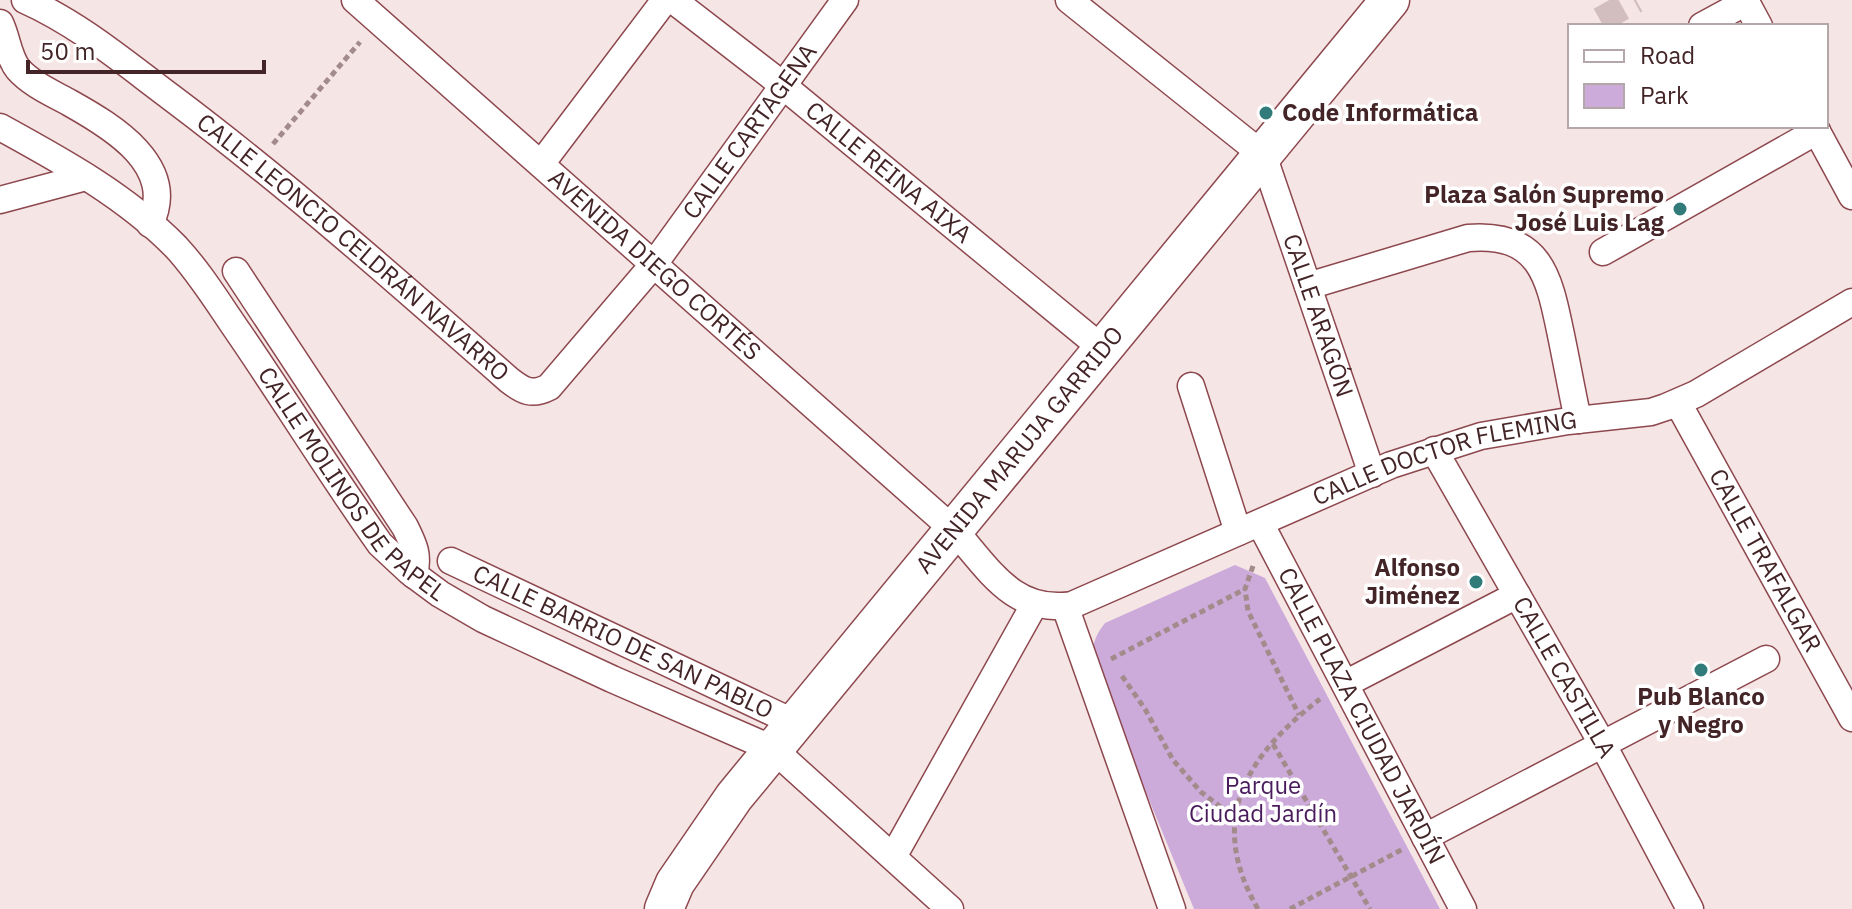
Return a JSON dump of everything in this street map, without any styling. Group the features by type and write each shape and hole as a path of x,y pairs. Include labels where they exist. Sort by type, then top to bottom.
{"main road":[{"name":"AVENIDA MARUJA GARRIDO","path":"664,909 675,883 703,840 784,736 1390,0"}],"street":[{"name":"CALLE LEONCIO CELDRÁN NAVARRO","path":"25,0 106,48 257,163 522,390 539,392 549,387 654,264"},
{"path":"541,164 665,0"},
{"name":"CALLE REINA AIXA","path":"673,0 784,86 1103,349"},
{"name":"CALLE CARTAGENA","path":"654,264 845,0"},
{"path":"1069,0 1263,155"},
{"path":"1705,24 1745,1 1758,24"},
{"name":"AVENIDA DIEGO CORTÉS","path":"369,8 954,530"},
{"path":"0,23 18,68 39,85 100,121 143,157 153,174 158,193 157,211 150,224"},
{"name":"CALLE MOLINOS DE PAPEL","path":"0,127 86,177 150,224 177,249 214,297 380,544 414,575 440,594 507,631 784,736"},
{"path":"1603,252 1816,128 1852,196"},
{"name":"CALLE ARAGÓN","path":"1263,155 1372,474"},
{"path":"0,200 86,177"},
{"path":"1308,286 1468,238 1488,237 1515,244 1535,259 1548,279 1578,420"},
{"path":"236,271 405,527 418,560 414,575"},
{"name":"CALLE DOCTOR FLEMING","path":"1034,605 1065,606 1256,531 1372,474 1434,450 1481,436 1651,412 1678,403 1852,302"},
{"name":"CALLE PLAZA CIUDAD JARDÍN","path":"1191,386 1256,531 1345,684 1463,909"},
{"name":"CALLE TRAFALGAR","path":"1678,403 1852,718"},
{"name":"CALLE CASTILLA","path":"1434,450 1603,745 1690,909"},
{"path":"893,857 1034,605 1019,598 1000,582 954,530"},
{"name":"CALLE BARRIO DE SAN PABLO","path":"451,561 784,736"},
{"path":"1345,684 1517,595"},
{"path":"1065,606 1172,909"},
{"path":"1425,837 1766,659"},
{"path":"784,736 893,857 946,908"}],"path":[{"path":"257,163 369,8"},
{"path":"1256,531 1245,589 1248,611 1299,715"},
{"path":"1235,818 1201,792 1173,760 1145,709 1122,677 1104,663 1245,589"},
{"path":"1258,909 1234,852 1235,818 1243,787 1261,757 1299,715 1345,684"},
{"path":"1273,744 1370,909"},
{"path":"1290,909 1425,837"}],"green space":[{"name":"Parque Ciudad Jardín","path":"1235,565 1265,578 1440,909 1194,909 1101,683 1093,652 1096,638 1105,623"}],"tunnel":[{"path":"1600,20 1636,0"}],"place":[{"name":"Code Informática","path":"1266,113"},
{"name":"Plaza Salón Supremo José Luis Lag","path":"1680,209"},
{"name":"Alfonso Jiménez","path":"1476,582"},
{"name":"Pub Blanco y Negro","path":"1701,670"}]}
